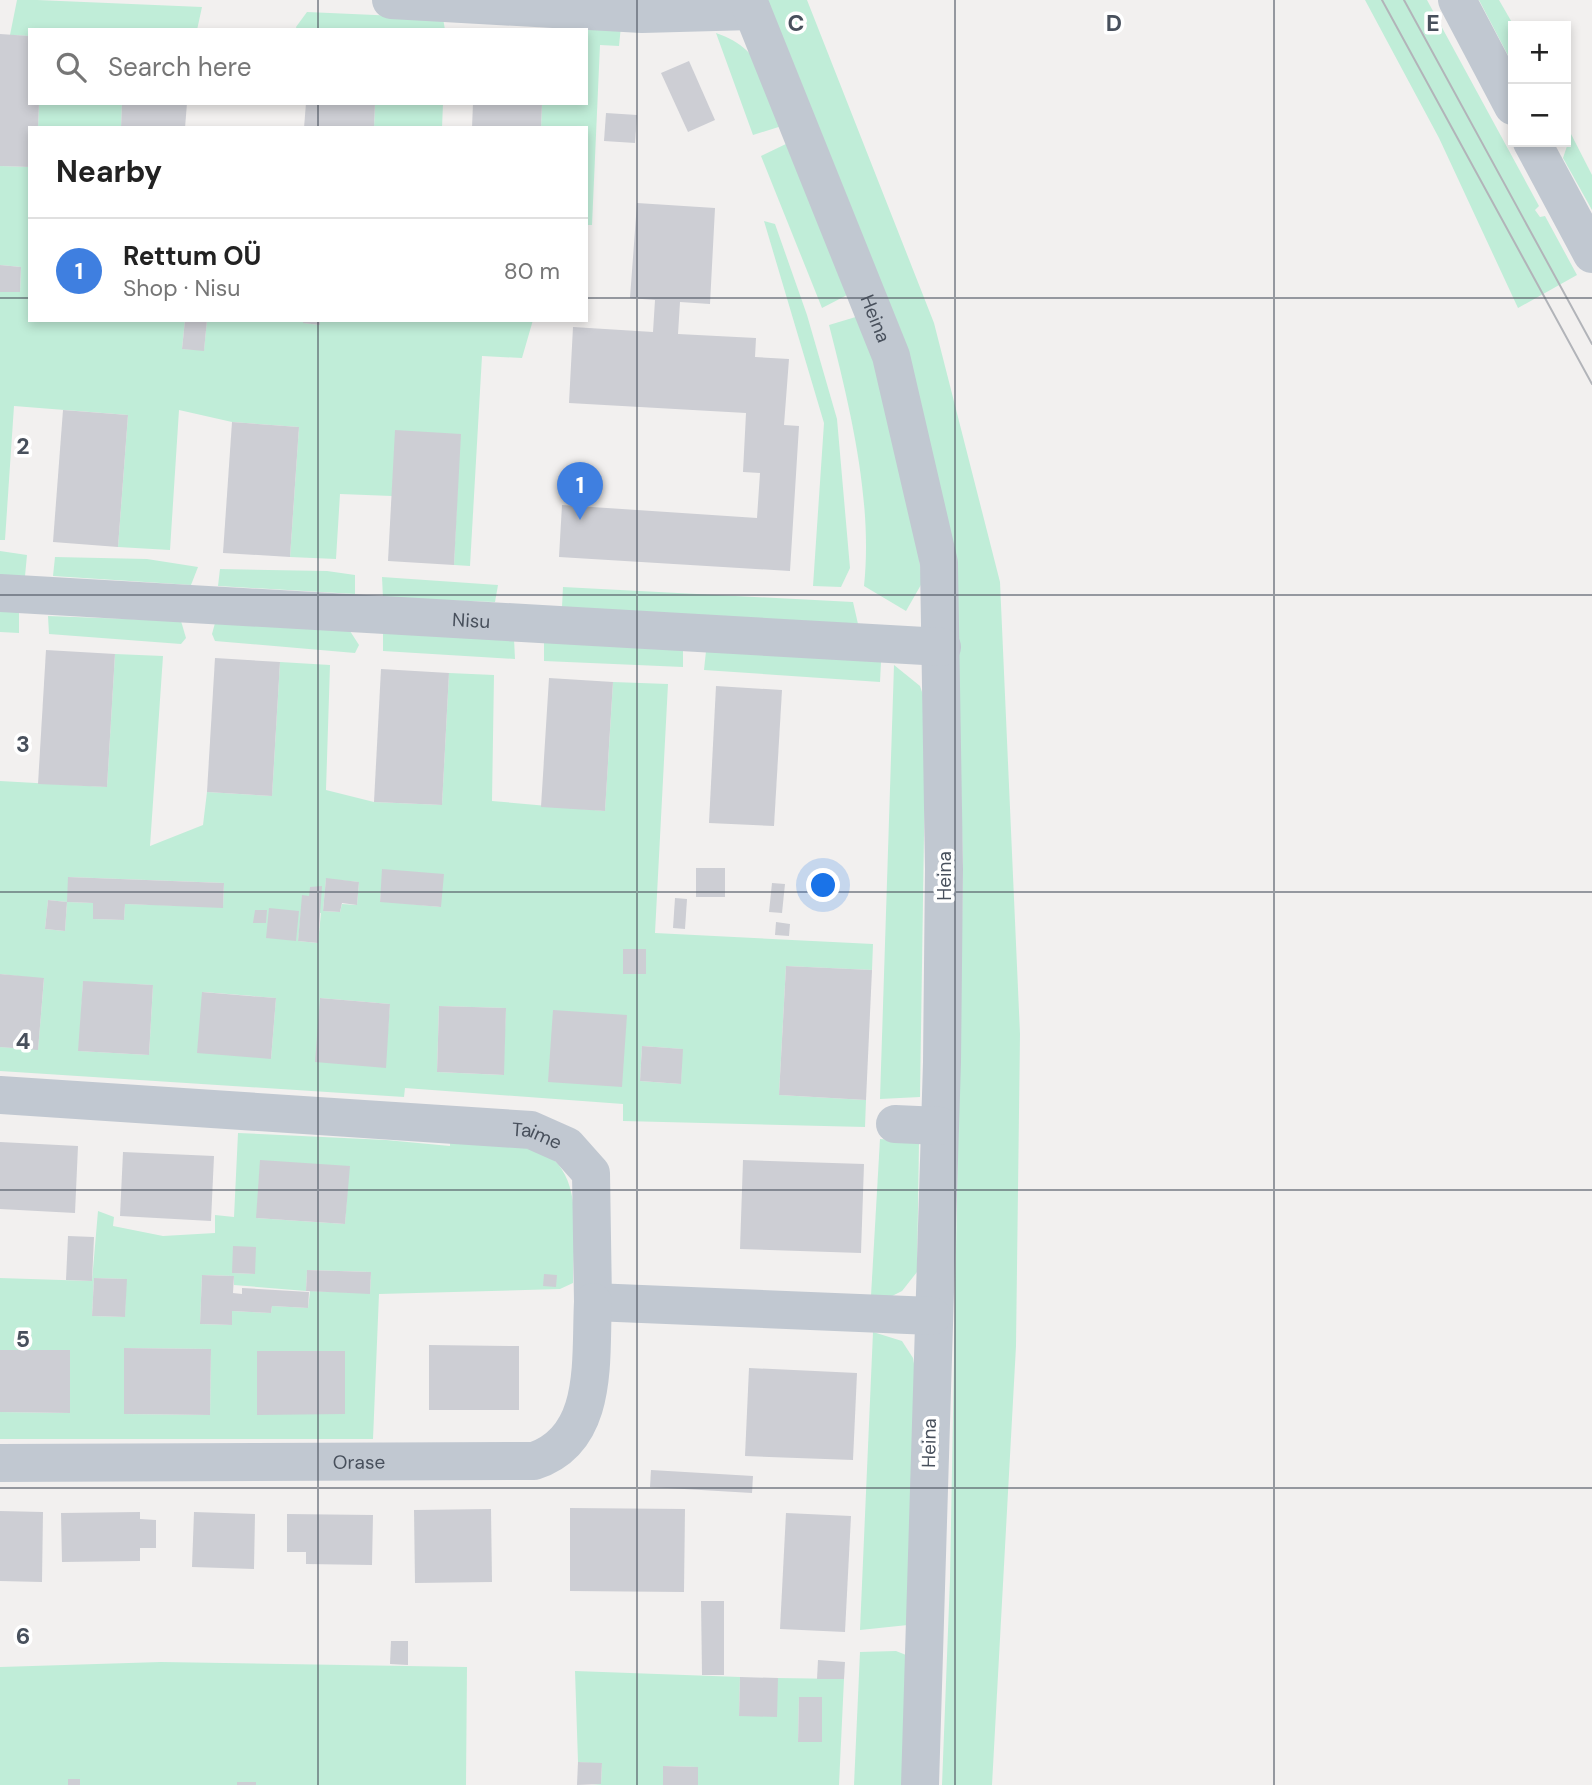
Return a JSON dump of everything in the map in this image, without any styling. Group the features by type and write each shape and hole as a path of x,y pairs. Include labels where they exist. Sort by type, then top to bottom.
{"street":[{"path":"391,0 642,15 750,5"},
{"path":"1457,0 1508,97"},
{"name":"Heina","path":"750,5 891,356 939,563 944,869 940,1126 932,1316 920,1785"},
{"path":"1535,147 1592,254"},
{"name":"Nisu","path":"0,593 942,647"},
{"name":"Taime","path":"0,1096 531,1129 567,1146 592,1173 593,1302"},
{"path":"895,1124 940,1126"},
{"path":"593,1302 932,1316"},
{"name":"Orase","path":"0,1463 534,1461 563,1446 584,1413 588,1392 593,1302"}],"green space":[{"path":"17,0 202,7 197,28 28,28 28,36 10,35"},
{"path":"764,0 807,0 934,323 1000,582 1020,1034 1016,1346 992,1785 942,1785 950,1579 963,867 957,632"},
{"path":"1365,0 1427,0 1539,206 1535,210 1540,217 1545,216 1577,275 1518,308 1439,138"},
{"path":"1479,0 1499,0 1511,21 1508,21 1508,55"},
{"path":"307,12 443,18 445,28 296,28"},
{"path":"571,22 621,26 619,46 600,45 592,225 588,225 588,126 541,126 542,105 588,105 588,28 570,28"},
{"path":"716,33 732,40 754,58 768,82 785,125 753,135"},
{"path":"39,105 122,105 121,126 38,126"},
{"path":"375,105 443,105 442,126 374,126"},
{"path":"1571,134 1592,175 1592,210 1563,158 1567,147 1571,147"},
{"path":"788,143 851,293 822,308 761,156"},
{"path":"0,166 28,167 28,322 185,322 182,349 204,350 207,322 304,322 319,325 320,322 532,322 522,358 482,356 470,566 454,565 460,434 392,496 340,494 336,559 290,557 299,427 232,422 179,410 170,550 118,547 128,415 14,406 5,540 0,540 0,292 20,292 21,267 0,265"},
{"path":"764,221 775,224 807,315 837,419 850,568 841,587 813,586 824,423"},
{"path":"859,316 881,377 913,504 922,583 906,611 864,586 865,521 858,454 829,325"},
{"path":"0,551 27,555 25,576 0,575"},
{"path":"55,557 147,559 198,567 191,585 53,576"},
{"path":"220,569 327,571 355,575 355,594 218,586"},
{"path":"382,577 498,585 495,602 383,598"},
{"path":"563,587 853,602 858,624 562,607"},
{"path":"0,611 19,612 19,633 0,632"},
{"path":"48,616 181,621 186,638 181,644 49,634"},
{"path":"215,623 350,631 359,645 355,653 215,641 212,634"},
{"path":"383,632 514,639 515,659 383,651"},
{"path":"544,641 683,650 683,667 544,661"},
{"path":"706,651 881,662 880,682 704,670"},
{"path":"115,654 163,656 150,846 203,825 207,792 272,796 280,662 330,665 326,790 374,802 442,805 449,673 494,675 492,801 605,811 613,682 668,684 655,933 873,944 872,970 786,966 779,1095 866,1100 865,1127 623,1121 623,1104 405,1088 404,1097 0,1071 0,1047 38,1049 44,979 0,974 0,781 107,787","holes":["383,869 440,907 380,901","68,877 224,883 223,907 125,904 124,920 93,919 93,903 68,902","326,879 359,882 357,905 342,904 340,912 323,911","48,900 67,902 65,931 45,929","301,912 321,913 318,943 298,941","83,982 153,985 149,1055 79,1051","203,992 276,998 271,1059","320,998 390,1004 385,1067","439,1006 506,1008 503,1075 437,1072","642,1046 682,1049 681,1084 640,1081"]},
{"path":"894,665 920,686 926,704 920,1097 880,1099"},
{"path":"238,1133 450,1146 450,1139 512,1140 542,1151 557,1163 567,1179 574,1218 573,1283 560,1289 379,1294 373,1439 0,1439 0,1412 69,1413 70,1351 0,1350 0,1278 92,1281 98,1211 114,1217 113,1226 163,1236 215,1233 215,1215 234,1217","holes":["349,1167 345,1224 256,1218","233,1247 255,1247 255,1274 233,1273","307,1270 371,1272 370,1293 310,1291 308,1308 272,1306 271,1313 232,1311 232,1325 200,1324 202,1275 234,1276 234,1285 306,1291","94,1278 126,1279 125,1317 92,1316","124,1348 211,1349 210,1415 124,1414","257,1351 344,1351 345,1414 258,1414"]},
{"path":"880,1139 919,1142 917,1272 902,1291 892,1296 871,1296"},
{"path":"873,1332 902,1341 913,1358 916,1375 908,1625 860,1630"},
{"path":"896,1651 906,1655 903,1785 854,1785 860,1652"},
{"path":"161,1662 467,1667 466,1785 256,1785 256,1782 238,1782 237,1785 0,1785 0,1667"},
{"path":"575,1671 740,1677 739,1716 778,1678 844,1679 839,1785 698,1785 698,1767 664,1766 663,1785 592,1785 601,1784 602,1764 578,1762","holes":["799,1697 822,1697 822,1742 798,1742"]}],"building":[{"path":"0,34 28,36 28,105 39,105 38,126 28,126 28,167 0,166"},
{"path":"689,61 715,120 688,132 661,73"},
{"path":"122,105 187,105 185,126 121,126"},
{"path":"306,105 375,105 374,126 304,126"},
{"path":"473,105 542,105 541,126 472,126"},
{"path":"606,113 637,115 635,143 604,141"},
{"path":"637,203 715,208 710,304 680,302 678,334 756,338 755,357 789,359 784,425 799,426 790,571 559,557 562,505 757,518 760,473 743,472 746,413 569,403 573,327 653,332 655,300 630,298"},
{"path":"0,265 21,267 20,292 0,292"},
{"path":"185,322 207,322 204,351 182,349"},
{"path":"320,322 320,325 303,323"},
{"path":"63,410 128,415 118,547 53,542"},
{"path":"232,422 299,427 290,557 223,553"},
{"path":"395,430 461,434 454,565 388,561"},
{"path":"46,650 115,654 107,787 38,784"},
{"path":"215,658 280,662 272,796 207,792"},
{"path":"381,669 449,673 442,805 374,802"},
{"path":"549,678 613,682 605,811 541,807"},
{"path":"716,686 782,690 774,826 709,823"},
{"path":"696,868 725,868 725,897 696,897"},
{"path":"382,869 444,874 441,907 380,902"},
{"path":"68,877 224,883 223,908 125,904 124,920 93,919 93,903 67,902"},
{"path":"326,878 359,882 357,905 342,903 340,912 323,911"},
{"path":"772,883 785,884 782,913 769,912"},
{"path":"322,886 318,943 298,941 302,895 309,896 310,887"},
{"path":"675,898 687,899 685,929 673,928"},
{"path":"48,900 67,902 65,931 45,929"},
{"path":"269,908 299,911 296,941 266,938"},
{"path":"255,910 267,910 266,923 253,923"},
{"path":"776,922 790,924 789,936 775,935"},
{"path":"623,949 646,949 646,974 623,974"},
{"path":"786,966 872,970 866,1100 779,1095"},
{"path":"0,974 44,978 38,1050 0,1047"},
{"path":"83,981 153,985 149,1055 78,1051"},
{"path":"202,992 276,998 271,1059 197,1053"},
{"path":"320,998 390,1004 386,1068 315,1062"},
{"path":"439,1006 506,1008 504,1075 437,1072"},
{"path":"553,1010 627,1015 622,1087 548,1082"},
{"path":"642,1046 683,1049 681,1084 640,1081"},
{"path":"0,1142 78,1146 75,1213 0,1209"},
{"path":"123,1152 214,1156 211,1221 120,1216"},
{"path":"260,1160 350,1166 345,1224 256,1218"},
{"path":"743,1160 864,1164 861,1253 740,1249"},
{"path":"68,1236 94,1237 92,1281 66,1280"},
{"path":"233,1246 256,1247 255,1274 232,1273"},
{"path":"307,1270 371,1272 370,1294 306,1291"},
{"path":"544,1274 557,1275 556,1287 543,1286"},
{"path":"202,1275 234,1276 233,1293 242,1294 242,1288 309,1292 308,1308 272,1306 271,1313 232,1311 232,1325 200,1324"},
{"path":"94,1278 127,1279 125,1317 92,1316"},
{"path":"429,1345 519,1346 519,1410 429,1410"},
{"path":"124,1348 211,1349 210,1415 124,1414"},
{"path":"0,1350 70,1350 70,1413 0,1412"},
{"path":"257,1351 345,1351 345,1414 257,1415"},
{"path":"749,1368 857,1373 853,1460 745,1456"},
{"path":"651,1470 753,1476 752,1493 650,1487"},
{"path":"570,1508 685,1509 684,1592 570,1591"},
{"path":"491,1509 492,1582 415,1583 414,1510"},
{"path":"0,1511 43,1512 42,1582 0,1581"},
{"path":"140,1512 140,1519 156,1520 156,1548 140,1548 140,1561 62,1562 61,1513"},
{"path":"194,1512 255,1514 254,1569 192,1567"},
{"path":"786,1513 851,1516 845,1632 780,1629"},
{"path":"287,1514 373,1515 372,1565 306,1564 306,1552 287,1552"},
{"path":"701,1601 724,1601 724,1675 702,1675"},
{"path":"391,1641 408,1641 408,1665 390,1664"},
{"path":"818,1660 845,1662 844,1679 817,1679"},
{"path":"740,1677 778,1678 777,1717 739,1716"},
{"path":"799,1697 822,1697 822,1742 798,1742"},
{"path":"578,1762 602,1763 601,1784 577,1785"},
{"path":"663,1766 698,1767 698,1785 663,1785"},
{"path":"68,1779 80,1779 80,1785 68,1785"},
{"path":"237,1782 256,1782 256,1785 237,1785"}],"tram line":[{"path":"1382,0 1592,384"},
{"path":"1404,0 1592,344"}],"place":[{"name":"Rettum OÜ","path":"580,520"}]}
